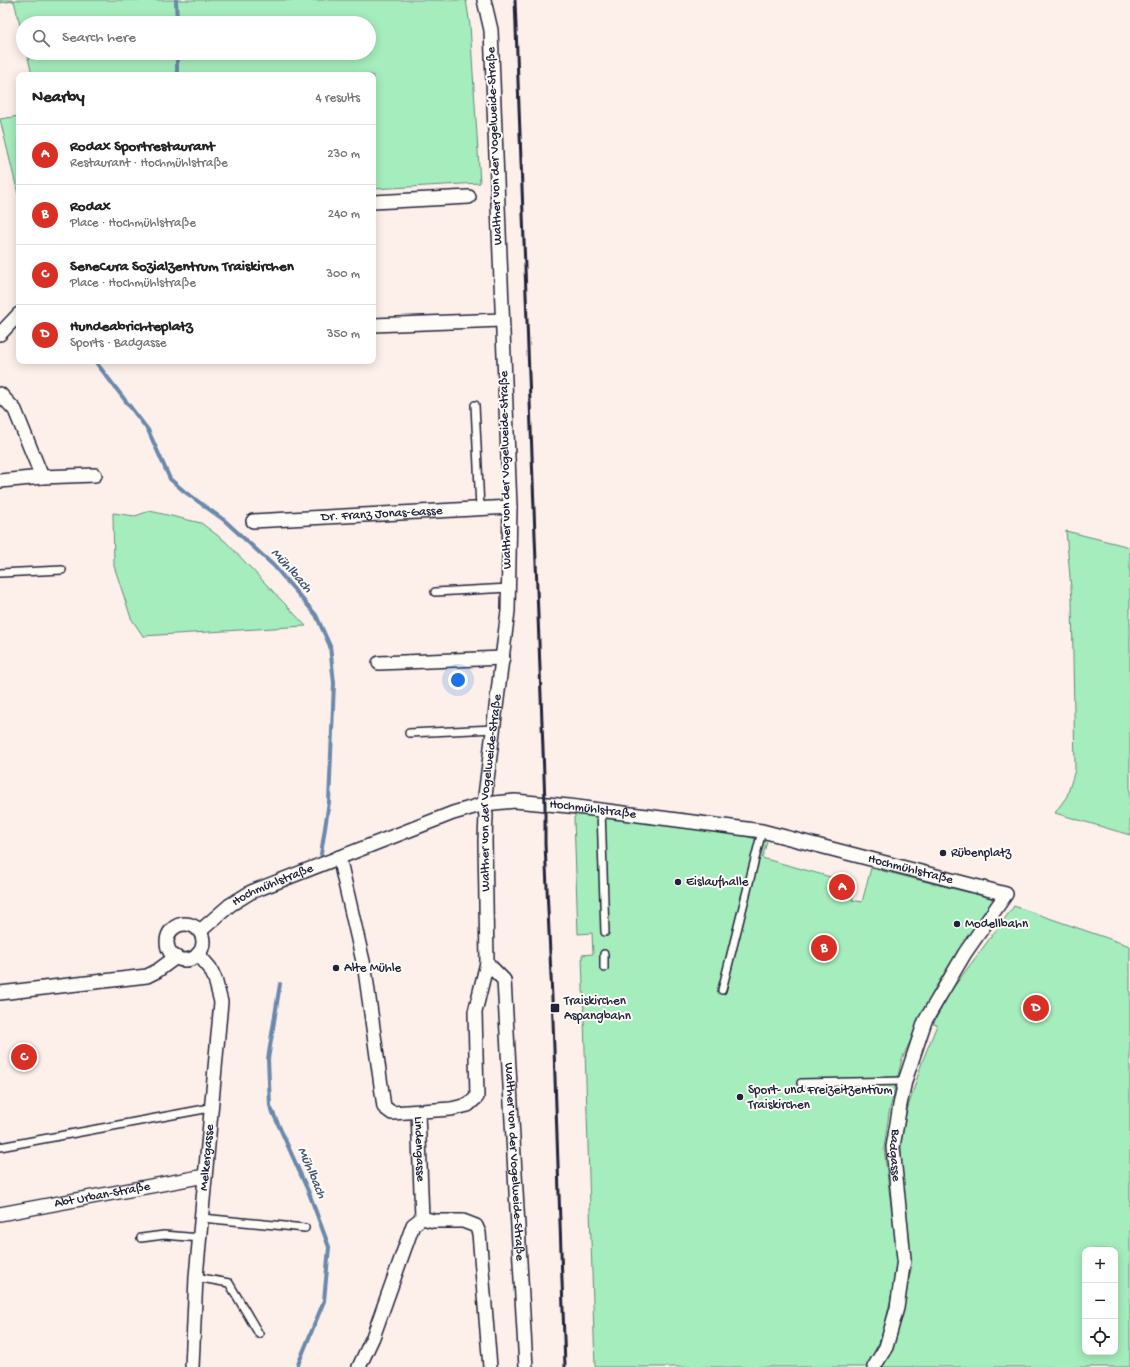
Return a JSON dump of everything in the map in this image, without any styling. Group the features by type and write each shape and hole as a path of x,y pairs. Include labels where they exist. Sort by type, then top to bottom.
{"street":[{"name":"Walther von der Vogelweide-Straße","path":"418,1112 451,1109 468,1105 477,1097 475,1012 488,963 485,840 486,815 484,804 508,611 510,506 491,30 484,0"},
{"path":"376,202 469,197"},
{"path":"2,328 16,316"},
{"path":"376,325 502,320"},
{"path":"0,394 15,410 42,477"},
{"path":"0,481 42,477 95,475"},
{"name":"Dr. Franz Jonas-Gasse","path":"253,521 510,506"},
{"path":"379,663 503,658"},
{"name":"Hochmühlstraße","path":"200,931 230,905 251,892 452,813 484,804 515,801 564,805 762,831 1006,894"},
{"name":"Lindengasse","path":"340,857 365,970 384,1107 392,1113 418,1112 422,1218"},
{"name":"Badgasse","path":"874,1367 886,1347 897,1308 904,1259 893,1147 905,1081 925,1021 965,953 1006,894"},
{"path":"185,924 196,927 200,931 203,943 202,949 198,954 188,960 176,957 171,953 167,943 170,932 174,928 185,924"},
{"name":"Melkergasse","path":"192,1367 196,1277 210,1108 221,1002 215,979 210,968 198,954"},
{"path":"0,993 147,976 158,971 176,957"},
{"name":"Walther von der Vogelweide-Straße","path":"488,963 504,980 526,1367"},
{"name":"Abt Urban-Straße","path":"0,1214 205,1176"},
{"path":"360,1367 373,1338 413,1225 422,1218 434,1221 463,1221 476,1226 479,1233 490,1367"}],"lane":[{"path":"475,405 480,508"},
{"path":"0,574 62,570"},
{"path":"435,592 509,588"},
{"path":"409,733 494,729"},
{"path":"601,810 605,932"},
{"path":"722,990 762,831"},
{"path":"604,954 604,968"},
{"path":"801,1083 905,1081"},
{"path":"0,1147 210,1108"},
{"path":"202,1218 305,1228"},
{"path":"141,1238 164,1235 200,1238"},
{"path":"196,1277 228,1283 259,1334"}],"green space":[{"path":"0,0 466,0 470,25 480,183 376,189 376,72 31,72 29,60 376,60 376,16 18,16 14,1 0,3"},
{"path":"16,116 16,186 0,119"},
{"path":"150,511 201,523 225,541 306,626 143,636 131,618 114,566 113,513 135,516"},
{"path":"1066,531 1130,547 1130,835 1055,813 1067,796 1075,770 1072,600"},
{"name":"Sport- und Freizeitzentrum Traiskirchen","path":"577,812 597,815 598,820 606,820 606,817 732,833 764,841 767,842 762,858 856,884 852,900 862,902 871,868 991,898 994,902 962,945 935,988 902,1059 889,1113 884,1148 898,1263 883,1335 867,1367 595,1367 582,955 593,954 592,933 578,934 574,818"},
{"path":"1014,906 1130,946 1130,1367 880,1367 897,1330 911,1270 901,1159 901,1130 922,1062 937,1025 933,1024 950,992"}],"waterway":[{"name":"Mühlbach","path":"176,0 177,16"},
{"name":"Mühlbach","path":"177,60 177,72"},
{"name":"Mühlbach","path":"97,364 148,430 170,479 185,492 224,520 274,566 316,615 330,646 334,683 329,802 321,854"},
{"name":"Mühlbach","path":"280,984 268,1059 270,1106 309,1193 329,1247 324,1301 297,1367"}],"railway":[{"path":"515,0 565,1367"}],"place":[{"name":"Rübenplatz","path":"943,853"},
{"name":"Eislaufhalle","path":"678,882"},
{"name":"Rodax Sportrestaurant","path":"842,887"},
{"name":"Modellbahn","path":"957,924"},
{"name":"Rodax","path":"824,948"},
{"name":"Alte Mühle","path":"336,968"},
{"name":"Traiskirchen Aspangbahn","path":"555,1008"},
{"name":"Hundeabrichteplatz","path":"1036,1008"},
{"name":"SeneCura Sozialzentrum Traiskirchen","path":"24,1057"},
{"name":"Sport- und Freizeitzentrum Traiskirchen","path":"740,1097"}]}
